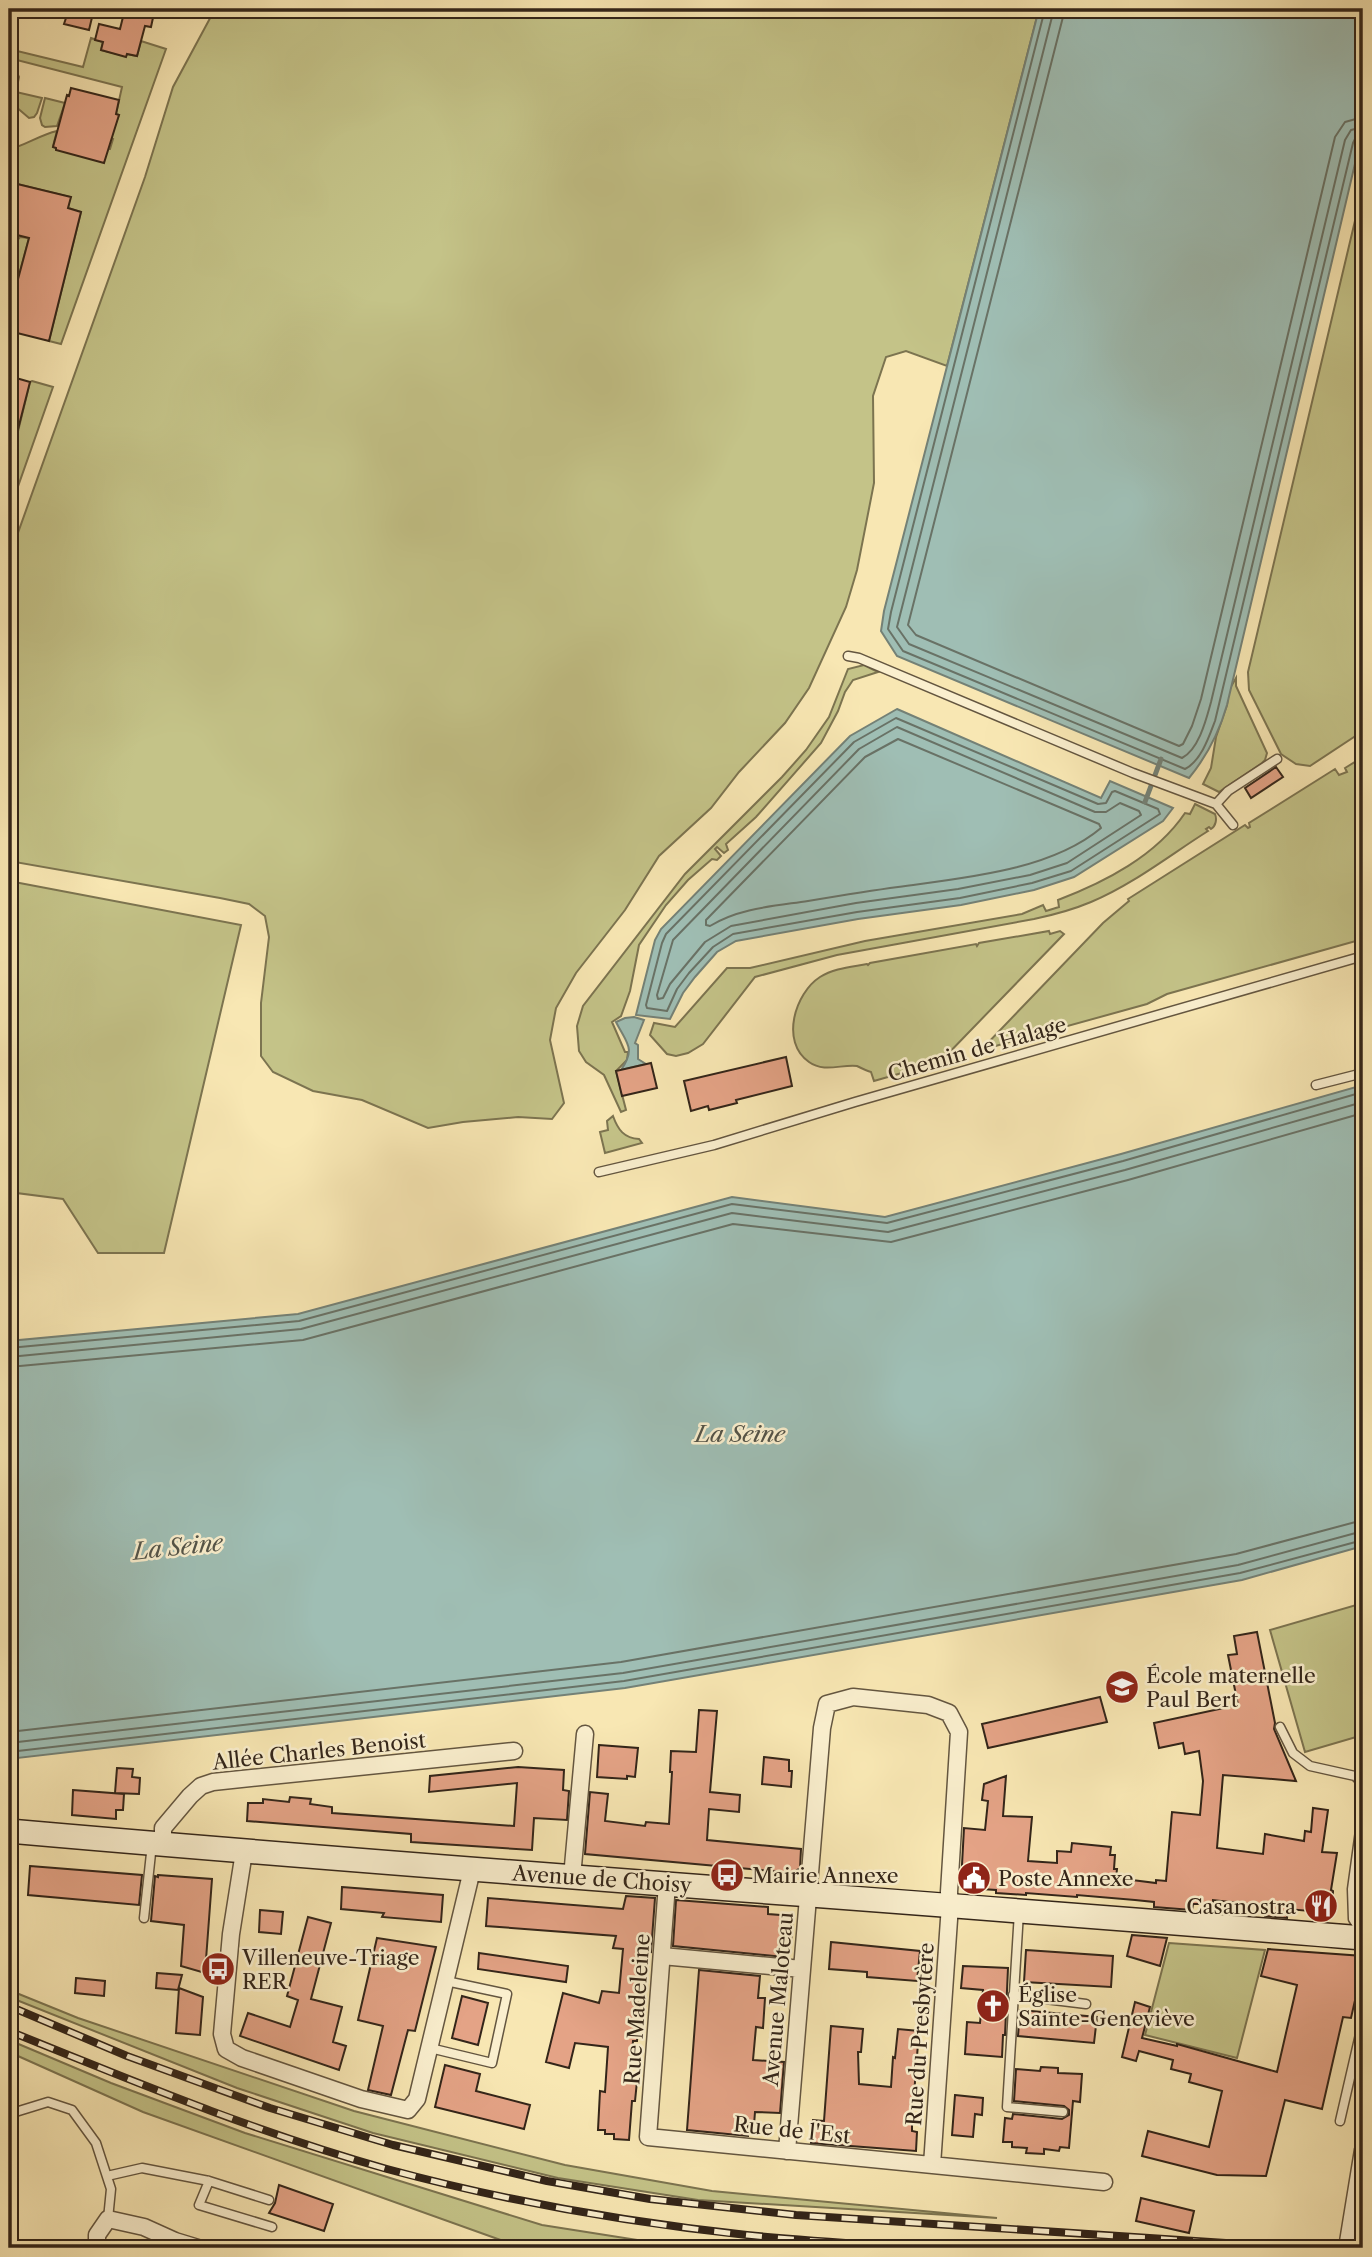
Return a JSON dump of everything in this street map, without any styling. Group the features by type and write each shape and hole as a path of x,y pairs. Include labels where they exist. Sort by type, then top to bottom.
{"main road":[{"name":"Avenue de Choisy","path":"9,1831 244,1853 1360,1938"}],"street":[{"name":"Avenue Maloteau","path":"787,2151 822,1728 827,1704 853,1697 928,1705 949,1713 959,1732 950,1905"},
{"path":"572,1877 585,1734"},
{"name":"Allée Charles Benoist","path":"158,1844 163,1828 190,1796 201,1786 213,1782 514,1751"},
{"path":"244,1853 231,1934 222,2034 226,2049 232,2054 361,2099 408,2110 417,2099 472,1870"},
{"name":"Rue Madeleine","path":"648,2137 667,1884"},
{"name":"Rue du Presbytère","path":"932,2165 950,1905"},
{"path":"662,1956 802,1969"},
{"name":"Rue de l'Est","path":"648,2137 1104,2182"},
{"path":"1347,2248 1363,2150"},
{"path":"97,2248 97,2235 108,2219 144,2227 198,2248"}],"lane":[{"path":"848,656 1133,773 1216,804 1233,825"},
{"path":"1216,804 1228,790 1277,759"},
{"name":"Chemin de Halage","path":"600,1171 714,1145 1363,956"},
{"path":"1316,1085 1363,1073"},
{"path":"1280,1727 1293,1753 1310,1766 1355,1776 1363,1784"},
{"path":"1360,1938 1353,1919 1352,1889 1363,1809"},
{"path":"144,1918 158,1844"},
{"path":"1019,1911 1007,2107 1063,2112"},
{"path":"430,2048 492,2063 507,1994 446,1980"},
{"path":"1013,1995 1086,2004"},
{"path":"1340,2121 1363,2029"},
{"path":"9,2114 48,2102 72,2110 96,2143 107,2176 111,2189 108,2219"},
{"path":"107,2176 142,2168 209,2181 269,2200"},
{"path":"209,2181 199,2205 272,2227"}],"shaded area":[{"path":"215,9 1039,9 947,366 906,351 886,357 873,396 874,483 857,570 846,607 809,688 785,723 739,772 711,808 659,856 625,910 576,973 556,1008 550,1040 564,1103 552,1119 518,1117 428,1128 362,1100 313,1091 273,1072 261,1056 261,1003 269,937 265,916 249,904 9,861 9,558 145,177 173,87"},
{"path":"91,38 103,42 101,50 126,56 137,56 141,41 166,49 61,344 49,341 81,212 68,208 70,197 9,182 9,149 57,131 53,146 56,150 110,149 113,139 110,138 119,115 116,114 122,87 9,58 9,49 83,67"},
{"path":"11,70 16,71 19,77 16,92 42,98 34,117 29,118 15,106"},
{"path":"45,98 65,103 57,126 42,125 40,118"},
{"path":"1363,187 1363,731 1310,766 1296,764 1281,754 1249,690 1248,672"},
{"path":"20,237 29,238 18,279 11,280 9,250"},
{"path":"32,381 53,387 9,512 9,456 12,456"},
{"path":"864,665 878,672 853,680 821,743 756,817 726,844 728,850 724,853 717,847 715,849 721,856 717,860 712,859 688,880 666,905 639,945 630,991 621,1016 612,1022 625,1052 628,1052 627,1060 616,1071 626,1110 621,1112 604,1075 586,1062 579,1051 577,1026 583,1006 685,874 806,750 829,717 848,669"},
{"path":"1236,678 1236,686 1267,753 1262,763 1219,792 1203,784 1211,768 1229,690"},
{"path":"1363,757 1363,939 1167,994 1147,1004 981,1050 1103,923 1129,901 1128,899 1245,825 1250,827 1249,823 1335,769 1339,775 1347,772 1345,768"},
{"path":"1195,804 1215,814 1216,822 1213,828 1209,827 1206,829 1208,831 1136,878 1091,902 1041,917 837,955 755,977 703,1044 688,1053 676,1056 667,1054 650,1035 654,1023 675,1027 727,968 750,968 865,941 1022,914 1043,905 1046,911 1059,907 1058,900 1094,885 1144,855 1160,842 1185,813 1190,814"},
{"path":"9,881 241,925 164,1253 98,1253 63,1199 9,1192"},
{"path":"1049,931 1050,934 1060,931 1064,934 940,1062 874,1081 871,1072 857,1066 827,1068 815,1065 800,1053 795,1043 794,1018 798,1006 811,984 825,974 849,967"},
{"path":"613,1116 622,1132 642,1143 605,1153 600,1132 608,1130 607,1121"},
{"path":"1363,1603 1363,1735 1305,1752 1270,1630"},
{"path":"1169,1943 1265,1950 1237,2058 1145,2035"},
{"path":"9,1990 78,2018 354,2111 565,2165 712,2191 997,2218 698,2200 558,2178 373,2133 237,2088 9,1997"},
{"path":"9,2040 111,2083 245,2133 542,2225 650,2242 724,2248 523,2248 143,2112 9,2052"}],"water":[{"path":"1039,9 1363,9 1363,130 1227,705 1212,743 1189,778 897,656 881,631"},
{"path":"897,709 1101,798 1110,781 1173,808 1163,821 1074,877 1034,890 961,905 858,919 736,941 717,952 695,977 683,993 670,1019 636,1015 655,940 661,929 850,736"},
{"path":"634,1017 644,1020 635,1043 638,1045 638,1059 646,1064 621,1070 629,1051 616,1022"},
{"name":"La Seine","path":"1363,1085 1363,1546 1242,1580 625,1688 9,1759 9,1341 298,1314 732,1197 885,1217"}],"building":[{"path":"69,9 94,9 89,30 64,24"},
{"path":"125,9 150,9 149,12 154,13 151,27 145,26 137,56 127,54 126,57 101,50 103,42 95,40 99,24 120,29"},
{"path":"71,88 119,100 116,114 119,115 104,163 53,147"},
{"path":"9,182 71,197 68,208 81,212 49,341 9,331 9,291 12,278 18,279 29,238 9,233"},
{"path":"9,376 30,382 14,445 9,444"},
{"path":"1276,767 1283,777 1251,798 1245,788"},
{"path":"786,1057 792,1086 736,1100 737,1103 709,1110 708,1106 691,1111 684,1081"},
{"path":"651,1063 657,1088 622,1096 616,1071"},
{"path":"1257,1632 1274,1729 1296,1781 1223,1775 1217,1848 1263,1854 1265,1834 1304,1841 1305,1831 1311,1832 1313,1808 1328,1810 1322,1852 1337,1853 1331,1890 1332,1913 1288,1909 1287,1918 1265,1916 1266,1906 1213,1900 1213,1904 1193,1904 1192,1910 1154,1907 1154,1902 1135,1900 996,1893 996,1890 966,1888 961,1883 964,1828 985,1830 988,1801 982,1800 984,1784 1006,1776 1003,1816 1032,1817 1028,1861 1057,1863 1057,1851 1071,1852 1072,1843 1111,1847 1110,1855 1115,1855 1116,1878 1156,1883 1156,1880 1166,1881 1172,1812 1200,1815 1203,1781 1199,1751 1185,1754 1183,1743 1159,1748 1154,1723 1238,1705 1228,1655 1237,1654 1234,1636"},
{"path":"1100,1697 1107,1722 988,1748 982,1724"},
{"path":"699,1710 717,1711 710,1792 740,1795 739,1812 709,1809 707,1840 801,1849 800,1868 793,1873 585,1854 590,1792 608,1794 605,1821 645,1826 646,1822 669,1824 671,1751 696,1752"},
{"path":"599,1745 638,1748 635,1777 597,1777"},
{"path":"764,1757 789,1760 789,1771 792,1771 791,1787 762,1784"},
{"path":"518,1767 564,1770 563,1790 569,1791 567,1820 534,1818 532,1850 411,1842 411,1834 247,1821 248,1803 263,1803 263,1799 289,1802 290,1797 311,1799 310,1804 332,1807 332,1813 514,1826 517,1783 429,1792 430,1776"},
{"path":"117,1768 133,1769 132,1777 140,1778 139,1794 115,1793"},
{"path":"73,1790 124,1794 123,1810 116,1810 116,1819 72,1815"},
{"path":"30,1866 142,1875 139,1905 28,1895"},
{"path":"155,1876 212,1879 205,1973 181,1966 184,1925 151,1921"},
{"path":"342,1887 443,1895 441,1922 382,1917 384,1913 341,1909"},
{"path":"626,1896 655,1898 651,1952 641,1950 636,1999 636,2017 639,2018 637,2041 633,2041 630,2080 637,2081 635,2101 632,2101 629,2140 614,2139 614,2134 605,2134 605,2130 598,2130 600,2091 605,2092 608,2047 575,2043 569,2068 546,2062 563,1993 599,2003 602,1991 619,1993 623,1949 613,1948 616,1936 486,1926 488,1898 623,1909"},
{"path":"676,1900 768,1907 768,1914 793,1916 791,1942 785,1942 784,1957 673,1946"},
{"path":"260,1910 283,1912 281,1934 259,1932"},
{"path":"308,1917 331,1923 311,1999 342,2007 333,2042 346,2046 339,2070 240,2036 248,2013 290,2027 298,2000 287,1996"},
{"path":"1132,1935 1167,1938 1160,1966 1127,1956"},
{"path":"377,1938 436,1947 415,2031 408,2030 391,2095 368,2090 383,2026 358,2020"},
{"path":"831,1942 920,1951 917,1981 867,1977 867,1972 829,1969"},
{"path":"1268,1949 1363,1956 1351,2018 1343,2017 1322,2109 1285,2100 1266,2176 1217,2175 1142,2156 1148,2131 1209,2147 1222,2091 1189,2082 1191,2074 1171,2069 1173,2060 1139,2051 1136,2061 1122,2057 1135,2002 1150,2007 1142,2038 1177,2044 1277,2072 1297,1985 1261,1976"},
{"path":"1026,1950 1113,1956 1111,1987 1024,1982"},
{"path":"479,1953 568,1966 566,1982 478,1969"},
{"name":"Église Sainte-Geneviève","path":"963,1966 1008,1968 1002,2057 965,2054 967,2022 980,2023 983,1990 961,1988"},
{"path":"699,1970 760,1976 758,1998 765,1998 763,2028 756,2027 753,2060 784,2062 780,2113 755,2112 754,2125 748,2125 748,2136 687,2130"},
{"path":"157,1973 182,1975 178,1990 156,1988"},
{"path":"76,1978 105,1981 104,1996 75,1993"},
{"path":"179,1988 203,1997 200,2035 176,2033"},
{"path":"462,1996 488,2003 478,2045 452,2038"},
{"path":"1020,2010 1097,2017 1094,2043 1018,2036"},
{"path":"831,2026 863,2029 861,2052 858,2052 859,2084 891,2087 898,2029 919,2031 912,2120 912,2131 917,2132 916,2151 811,2143 813,2120 824,2121"},
{"path":"445,2065 480,2074 476,2091 530,2105 524,2129 435,2107"},
{"path":"1041,2067 1058,2068 1058,2073 1082,2074 1080,2102 1073,2101 1069,2148 1060,2147 1059,2151 1044,2149 1044,2154 1026,2153 1027,2148 1012,2147 1012,2142 1003,2142 1005,2118 1012,2119 1013,2114 1062,2119 1069,2115 1069,2110 1064,2106 1014,2101 1016,2069 1040,2071"},
{"path":"955,2095 983,2098 982,2115 975,2114 973,2137 952,2135"},
{"path":"279,2185 333,2204 324,2231 269,2213 275,2203"},
{"path":"1141,2198 1194,2211 1189,2233 1136,2221"}],"waterway":[{"path":"1145,802 1161,759"}],"railway":[{"path":"9,2006 127,2056 270,2108 393,2145 547,2181 650,2199 796,2215 1301,2248"},
{"path":"9,2031 243,2123 339,2155 431,2180 521,2201 656,2224 769,2237 926,2248"}],"place":[{"name":"École maternelle Paul Bert","path":"1122,1687"},
{"name":"Mairie Annexe","path":"727,1875"},
{"name":"Poste Annexe","path":"974,1878"},
{"name":"Casanostra","path":"1321,1906"},
{"name":"Villeneuve-Triage RER","path":"218,1969"},
{"name":"Église Sainte-Geneviève","path":"993,2006"}]}
